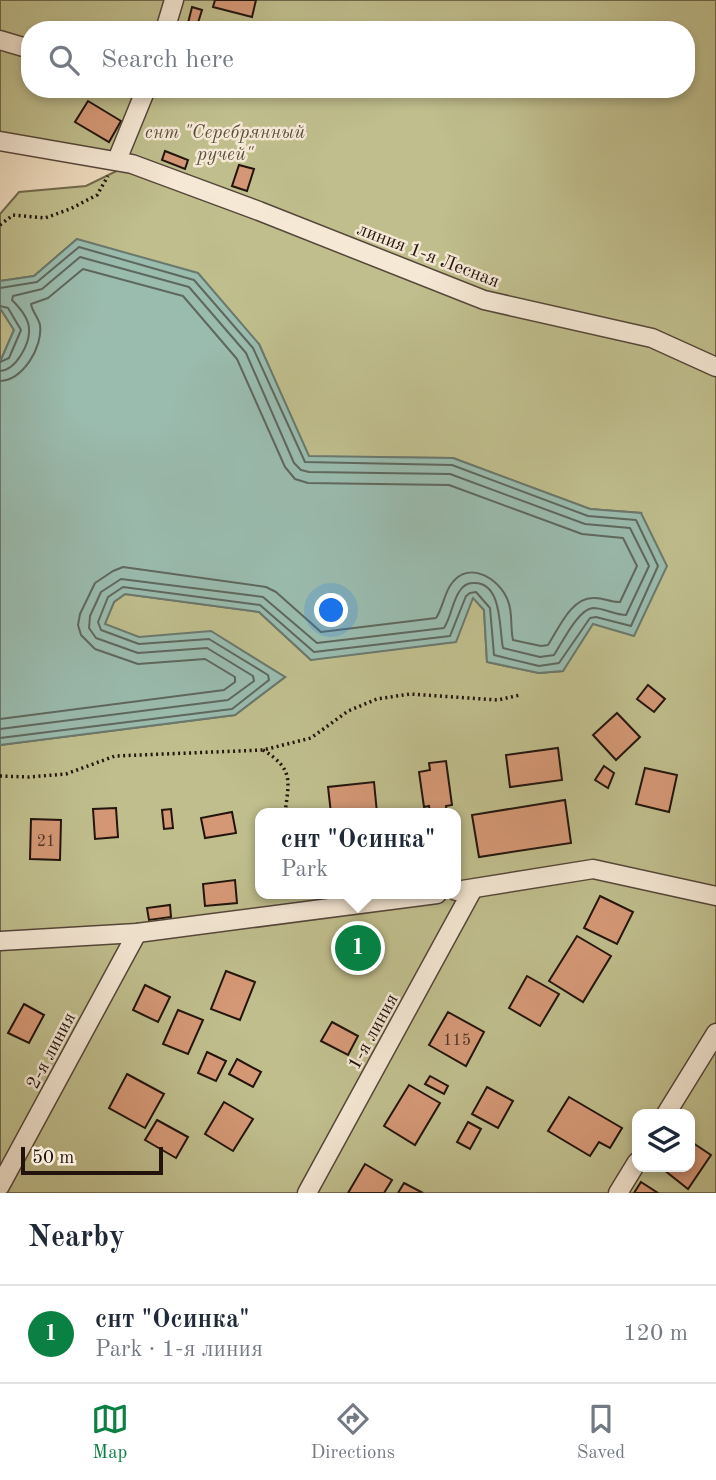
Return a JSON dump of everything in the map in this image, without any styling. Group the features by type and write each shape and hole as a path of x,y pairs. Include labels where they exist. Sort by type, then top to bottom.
{"street":[{"path":"168,21 174,0"},
{"path":"0,40 21,46"},
{"path":"124,162 143,98"},
{"name":"линия 1-я Лесная","path":"0,141 124,162 260,211 484,300 652,338 716,367"},
{"path":"465,890 593,869 644,878 716,896"},
{"path":"0,941 137,933 399,899"},
{"name":"1-я линия","path":"307,1193 460,899"},
{"name":"2-я линия","path":"0,1186 137,933"},
{"path":"669,1109 716,1033"},
{"path":"618,1193 632,1170"}],"path":[{"path":"0,225 13,215 46,218 97,195 124,162"},
{"path":"0,775 29,777 66,774 116,757 263,750 310,738 348,711 377,699 410,694 498,699 520,695"},
{"path":"263,750 278,759 289,779 286,808"}],"green space":[{"name":"снт \"Серебрянный ручей\"","path":"0,0 716,0 716,1193 0,1193 0,745 235,715 285,677 211,632 139,638 104,624 114,602 125,594 259,612 311,660 473,597 484,610 487,662 539,673 563,671 641,513 590,509 453,458 308,457 259,344 77,239 34,276 0,281 0,214 19,192 86,186 131,164 0,142"},
{"path":"0,308 14,330 0,362"}],"water":[{"path":"77,239 198,273 259,344 309,456 453,458 590,509 641,513 667,566 634,636 593,624 563,671 539,673 487,662 484,610 473,598 456,642 311,660 259,612 125,594 114,602 105,624 139,637 211,631 285,677 235,715 0,745 0,362 14,330 0,308 0,281 34,276"}],"building":[{"path":"215,0 256,0 252,17 213,7"},
{"path":"192,7 202,10 199,21 188,21"},
{"path":"88,101 121,121 109,142 75,122"},
{"path":"165,151 188,160 185,169 162,160"},
{"path":"239,165 254,169 247,191 232,186"},
{"path":"648,685 665,699 654,712 637,699"},
{"path":"617,713 640,737 616,760 593,735"},
{"path":"558,748 562,780 510,787 506,755"},
{"path":"446,761 452,805 446,808 424,807 419,772 430,770 429,763"},
{"path":"604,766 614,773 608,788 595,780"},
{"path":"645,768 677,775 669,812 636,804"},
{"path":"374,782 377,808 330,808 328,787"},
{"path":"565,800 571,843 479,857 472,815"},
{"path":"116,808 118,837 95,839 93,809"},
{"path":"171,809 173,828 164,829 162,810"},
{"path":"232,812 236,833 205,838 201,818"},
{"path":"31,819 61,820 60,860 30,859"},
{"path":"235,880 237,903 205,906 203,884"},
{"path":"600,896 633,912 617,944 584,928"},
{"path":"170,905 171,917 149,920 147,908"},
{"path":"577,936 611,956 583,1002 549,981"},
{"path":"226,971 255,982 240,1020 211,1009"},
{"path":"527,976 559,994 540,1026 509,1008"},
{"path":"145,985 170,997 158,1022 133,1010"},
{"path":"24,1004 44,1015 29,1043 8,1033"},
{"path":"178,1010 203,1020 188,1054 163,1044"},
{"path":"448,1012 484,1032 466,1066 429,1045"},
{"path":"332,1022 358,1036 348,1055 321,1041"},
{"path":"207,1052 226,1061 216,1081 198,1073"},
{"path":"237,1059 261,1072 253,1087 229,1074"},
{"path":"127,1074 164,1094 145,1128 109,1108"},
{"path":"430,1076 448,1086 444,1094 425,1084"},
{"path":"409,1085 440,1103 415,1145 384,1126"},
{"path":"487,1087 513,1101 498,1128 472,1114"},
{"path":"569,1097 622,1128 610,1148 599,1142 590,1156 548,1131"},
{"path":"224,1102 253,1119 233,1151 205,1134"},
{"path":"157,1120 188,1137 176,1158 145,1140"},
{"path":"468,1122 481,1129 470,1149 457,1142"},
{"path":"695,1144 711,1155 688,1189 667,1172 695,1172"},
{"path":"365,1164 392,1180 384,1193 348,1193"},
{"path":"641,1182 658,1193 634,1193"},
{"path":"404,1183 423,1193 398,1193"}],"place":[{"name":"снт \"Осинка\"","path":"358,948"}]}
